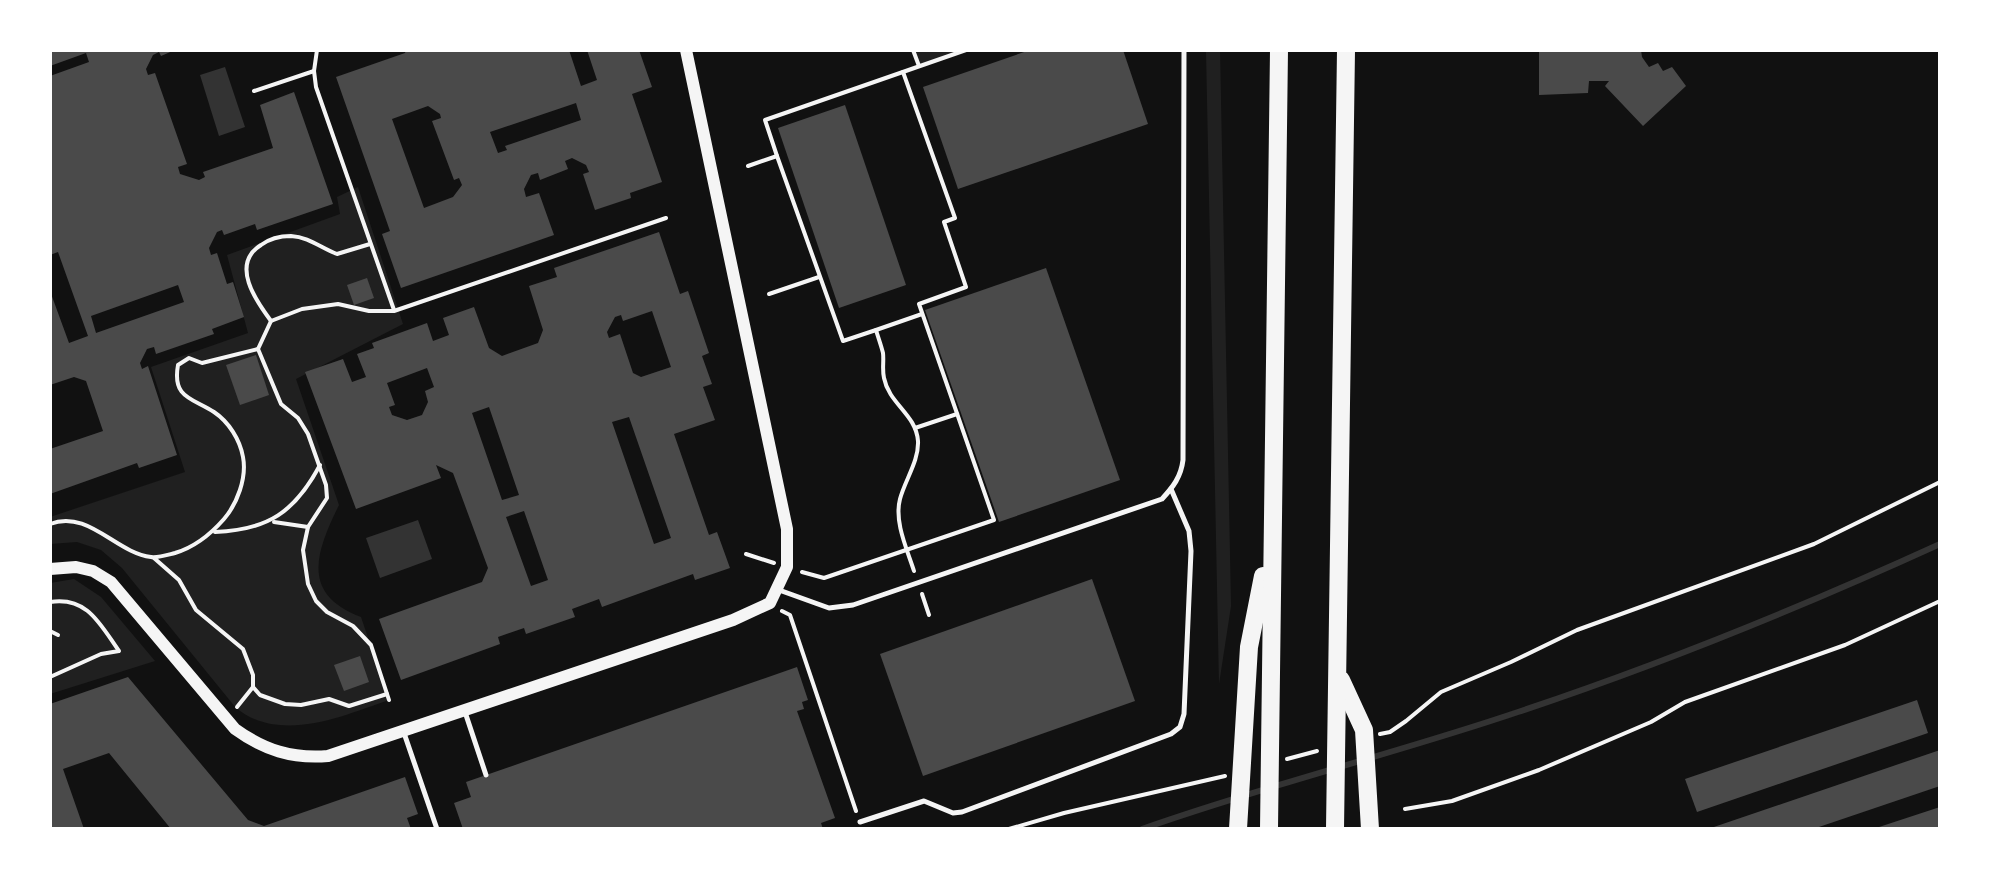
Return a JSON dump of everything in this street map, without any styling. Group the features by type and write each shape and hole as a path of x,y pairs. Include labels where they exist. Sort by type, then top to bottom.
{"highway":[{"path":"1269,829 1279,50"},
{"path":"1335,825 1346,50"},
{"path":"1238,829 1237,768 1249,647 1272,530"},
{"path":"1338,674 1364,730 1370,827"}],"street":[{"path":"50,569 76,567 93,571 111,582 226,721 253,742 271,750 309,758 328,756 404,733 733,620 770,603 787,567 787,529 686,50"}],"lane":[{"path":"778,590 829,608 853,605 1162,499 1171,489 1181,473 1183,460 1184,50"},
{"path":"860,822 924,801 953,813 962,812 1171,734 1180,727 1184,714 1191,551 1189,531 1171,489"},
{"path":"465,712 486,775"},
{"path":"404,733 437,829"}],"path":[{"path":"317,50 314,71 316,87 394,311"},
{"path":"913,50 919,66"},
{"path":"922,314 843,341 765,120 966,50"},
{"path":"254,91 314,71"},
{"path":"746,554 824,578 994,520 919,304 966,287 944,222 955,218 903,72"},
{"path":"748,166 777,156"},
{"path":"389,700 371,645 353,626 327,612 316,601 308,584 303,550 308,527 327,498 320,465 303,426 281,404 258,349 271,321 302,309 338,304 369,311 394,311 666,218"},
{"path":"271,321 254,298 248,282 250,255 258,246 287,236 314,241 337,254 370,244"},
{"path":"769,294 819,277"},
{"path":"876,330 883,355 884,378 893,401 904,409 915,428 918,444 899,503 901,530 929,615"},
{"path":"50,524 71,521 91,527 136,554 154,558 192,547 212,532 236,504 245,465 232,430 215,413 191,401 180,391 176,376 178,365 189,358 202,363 258,349"},
{"path":"915,428 957,414"},
{"path":"212,532 232,531 271,521 294,506 307,491 320,465"},
{"path":"1375,736 1390,732 1441,692 1577,630 1814,544 1940,482"},
{"path":"271,521 308,527"},
{"path":"154,558 179,580 196,610 243,649 253,675 253,687 226,721"},
{"path":"50,602 60,600 85,606 119,651 101,654 50,677"},
{"path":"1405,809 1452,801 1539,770 1651,722 1685,702 1845,645 1940,601"},
{"path":"770,603 790,615 860,822"},
{"path":"50,631 58,635"},
{"path":"253,687 260,695 285,704 301,705 329,699 349,706 387,694"},
{"path":"1272,756 1318,751"},
{"path":"1009,829 1237,768"}],"shaded area":[{"path":"913,50 966,50 919,66"},
{"path":"1206,50 1220,50 1231,606 1219,684"},
{"path":"225,67 245,127 219,136 200,75"},
{"path":"358,187 403,324 296,379 339,505 320,554 318,569 321,583 328,596 361,617 389,700 312,724 272,724 254,719 236,708 122,568 101,550 77,542 50,544 50,517 185,472 151,367 248,333 227,255 340,214 337,197"},
{"path":"418,520 432,559 380,578 366,538"},
{"path":"74,579 101,597 155,661 50,694 50,583"}],"building":[{"path":"50,50 175,50 161,56 159,52 153,55 146,69 148,75 155,73 187,164 178,167 180,174 199,180 205,177 203,172 273,148 260,105 294,92 333,204 257,230 255,224 224,235 222,230 217,232 209,248 211,255 217,253 227,284 233,282 244,317 212,329 214,334 156,354 154,347 147,349 140,363 142,369 148,366 177,455 139,468 137,463 50,494 50,449 103,431 86,381 74,377 50,385 50,291 69,343 88,336 58,252 50,255 50,76 89,62 86,53 50,66","holes":["178,285 184,302 96,333 91,316"]},
{"path":"406,50 569,50 581,86 597,80 587,50 639,50 652,87 632,94 662,182 630,193 631,198 595,210 583,174 589,172 586,165 572,158 565,161 568,169 540,180 538,173 531,175 524,189 526,197 539,193 554,235 401,288 382,234 390,231 336,77 405,53","holes":["576,103 581,120 505,146 507,150 498,153 490,132","428,106 440,114 441,118 432,121 454,180 459,178 462,185 453,197 424,208 392,119"]},
{"path":"1030,50 1123,50 1148,124 958,189 923,87"},
{"path":"1539,50 1641,50 1649,67 1658,63 1663,71 1672,67 1686,86 1643,126 1605,86 1609,81 1589,81 1588,93 1539,95"},
{"path":"845,105 906,285 839,308 778,128"},
{"path":"659,232 680,294 688,291 709,353 702,356 712,384 703,387 715,420 674,434 709,535 717,532 730,568 695,580 693,574 602,607 599,599 572,609 575,617 526,634 524,628 498,637 500,644 401,680 379,619 482,582 488,568 453,473 436,465 441,478 356,509 305,372 343,359 352,382 366,377 357,354 374,348 372,343 427,323 433,341 449,335 443,318 474,307 489,348 502,356 538,343 543,330 529,286 557,277 554,268","holes":["652,311 671,367 641,377 633,373 620,334 609,338 607,332 615,317 621,315 623,321","427,368 434,387 425,391 428,402 422,415 407,420 392,415 389,407 395,405 387,383","489,407 519,495 502,500 472,413","629,417 671,538 654,544 612,422","524,511 548,580 531,586 506,517"]},
{"path":"1046,268 1120,480 999,522 925,310"},
{"path":"367,278 374,298 354,305 347,285"},
{"path":"256,355 269,395 240,405 226,365"},
{"path":"1092,579 1135,701 923,776 880,654"},
{"path":"360,656 369,682 344,691 334,665"},
{"path":"797,667 808,700 802,702 804,709 797,711 835,818 821,823 823,829 463,829 454,803 471,797 466,782"},
{"path":"128,677 248,820 264,826 405,777 418,814 407,818 411,829 171,829 109,753 63,769 84,829 50,829 50,704"},
{"path":"1917,700 1928,733 1697,812 1685,779"},
{"path":"1940,750 1940,786 1813,829 1708,829"},
{"path":"1940,807 1940,829 1876,829 1876,828"}],"waterway":[{"path":"1142,829 1572,694 1731,634 1940,544"}]}
